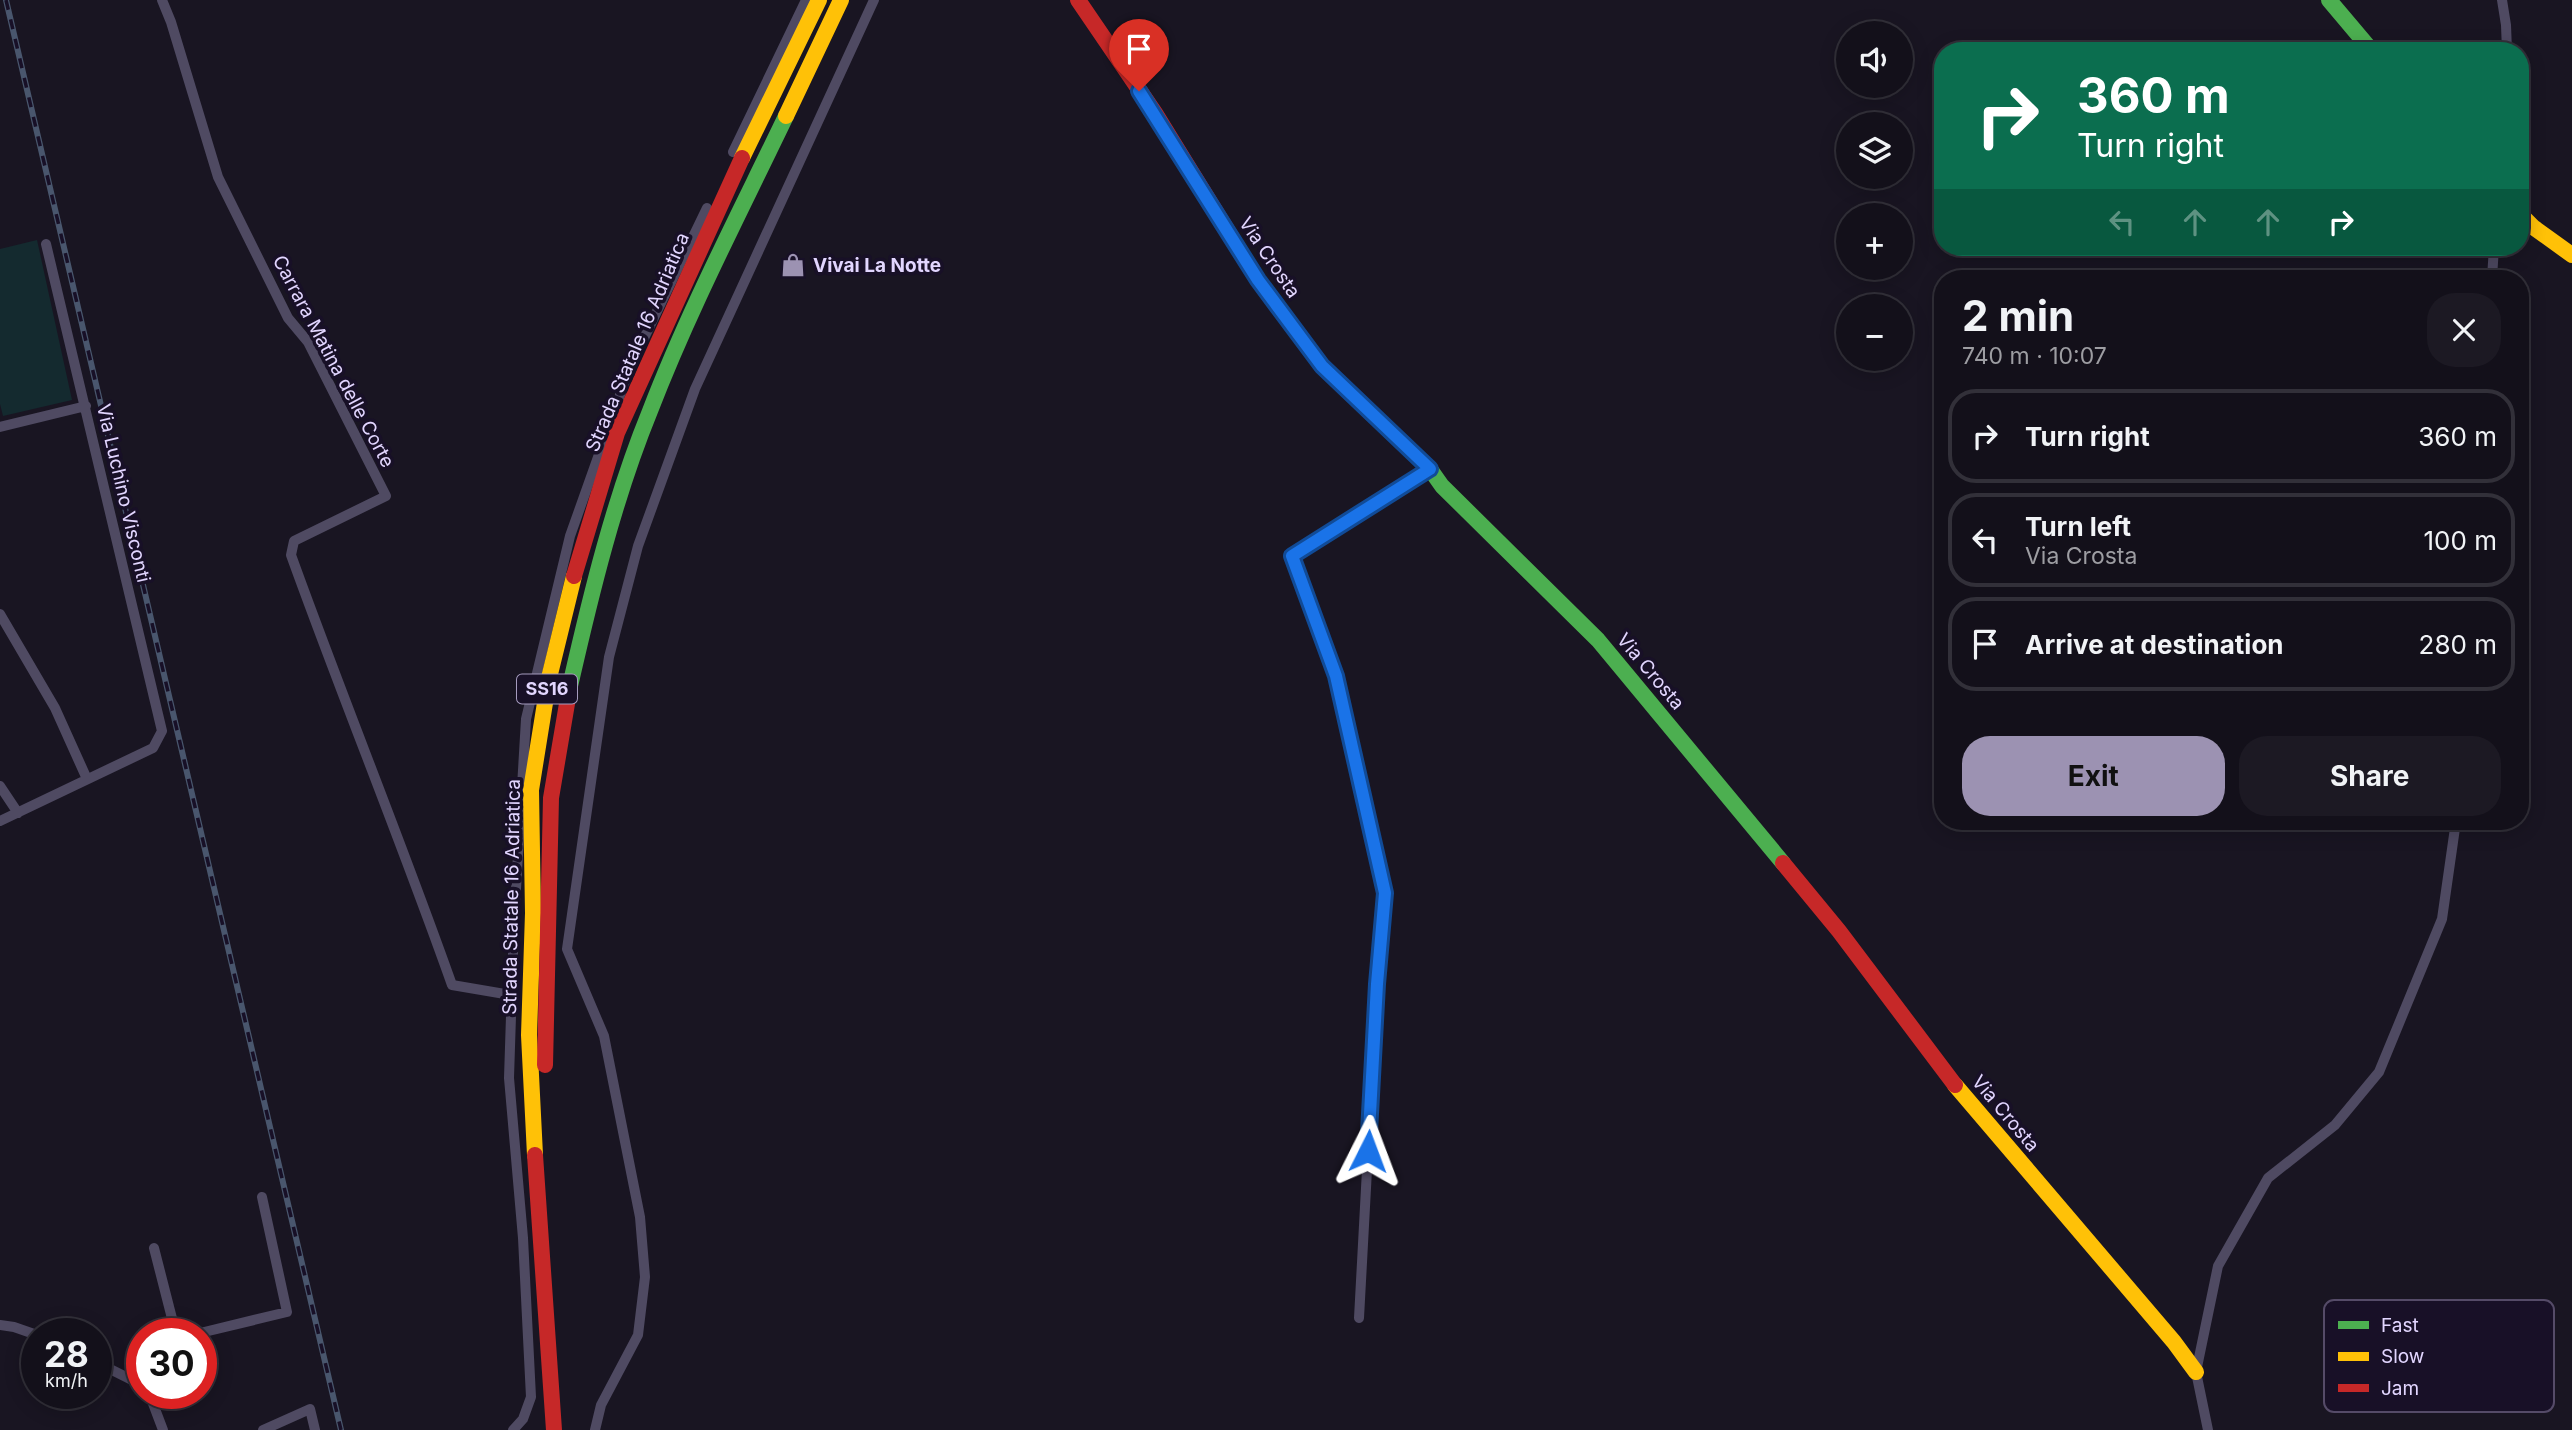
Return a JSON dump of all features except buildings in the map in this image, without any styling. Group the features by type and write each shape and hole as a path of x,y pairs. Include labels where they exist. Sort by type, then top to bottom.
{"main road":[{"name":"Strada Statale 16 Adriatica","path":"554,1430 529,1035 533,913 531,790 549,678 581,547 617,433 717,209 819,0"},
{"name":"Strada Statale 16 Adriatica","path":"568,1430 552,1226 544,1042 551,798 568,699 590,600 649,412 688,322 841,0"},
{"name":"Via Crosta","path":"1078,0 1155,113 1258,280 1322,366 1430,469 1442,486 1607,651 1839,931 1963,1095 2174,1342 2196,1372"},
{"path":"2329,0 2364,42"},
{"path":"2529,223 2572,255"}],"street":[{"name":"Carrara Matina delle Corte","path":"162,0 218,177 288,318 308,342 386,496 294,541 291,555 340,693 452,985 512,995"},
{"path":"513,1430 523,1419 531,1397 523,1238 509,1078 526,719 570,536 630,367 806,0"},
{"path":"595,1430 601,1405 638,1335 645,1277 640,1217 604,1036 567,949 608,657 638,546 695,389 874,0"},
{"path":"2502,0 2507,42"},
{"name":"Via Luchino Visconti","path":"46,244 162,731 153,748 87,779"},
{"path":"0,427 86,405"},
{"path":"1359,1318 1377,984 1385,893 1336,676 1292,556 1430,469"},
{"path":"0,614 55,708 87,779 0,821"},
{"path":"0,786 18,813"},
{"path":"2208,1430 2196,1372 2218,1266 2268,1178 2335,1125 2379,1072 2442,919 2455,830"},
{"path":"217,1329 287,1312 262,1197"},
{"path":"154,1248 172,1318"},
{"path":"0,1325 21,1329"},
{"path":"155,1409 163,1430"},
{"path":"263,1430 310,1409 315,1430"}],"green space":[{"path":"37,240 72,400 3,416 0,404 0,249"}],"railway":[{"path":"6,0 341,1430"}],"traffic: fast":[{"path":"2329,0 2364,42"},
{"path":"570,686 604,547 637,444 698,299 786,116"},
{"path":"1376,418 1430,469 1442,486 1598,640 1783,863"}],"traffic: slow":[{"path":"742,158 819,0"},
{"path":"786,116 841,0"},
{"path":"2529,223 2572,255"},
{"path":"535,1155 529,1035 533,913 531,790 549,678 574,576"},
{"path":"1955,1085 2174,1342 2196,1372"}],"traffic: jam":[{"path":"1078,0 1155,113 1258,280 1322,366 1376,418"},
{"path":"574,576 617,433 742,158"},
{"path":"545,1065 551,798 570,686"},
{"path":"1783,863 1839,931 1955,1085"},
{"path":"535,1155 554,1430"}],"place":[{"name":"Vivai La Notte","path":"793,265"}],"route":[{"path":"1139,91 1258,280 1322,366 1430,469 1292,556 1336,676 1385,893 1368,1151"}]}
